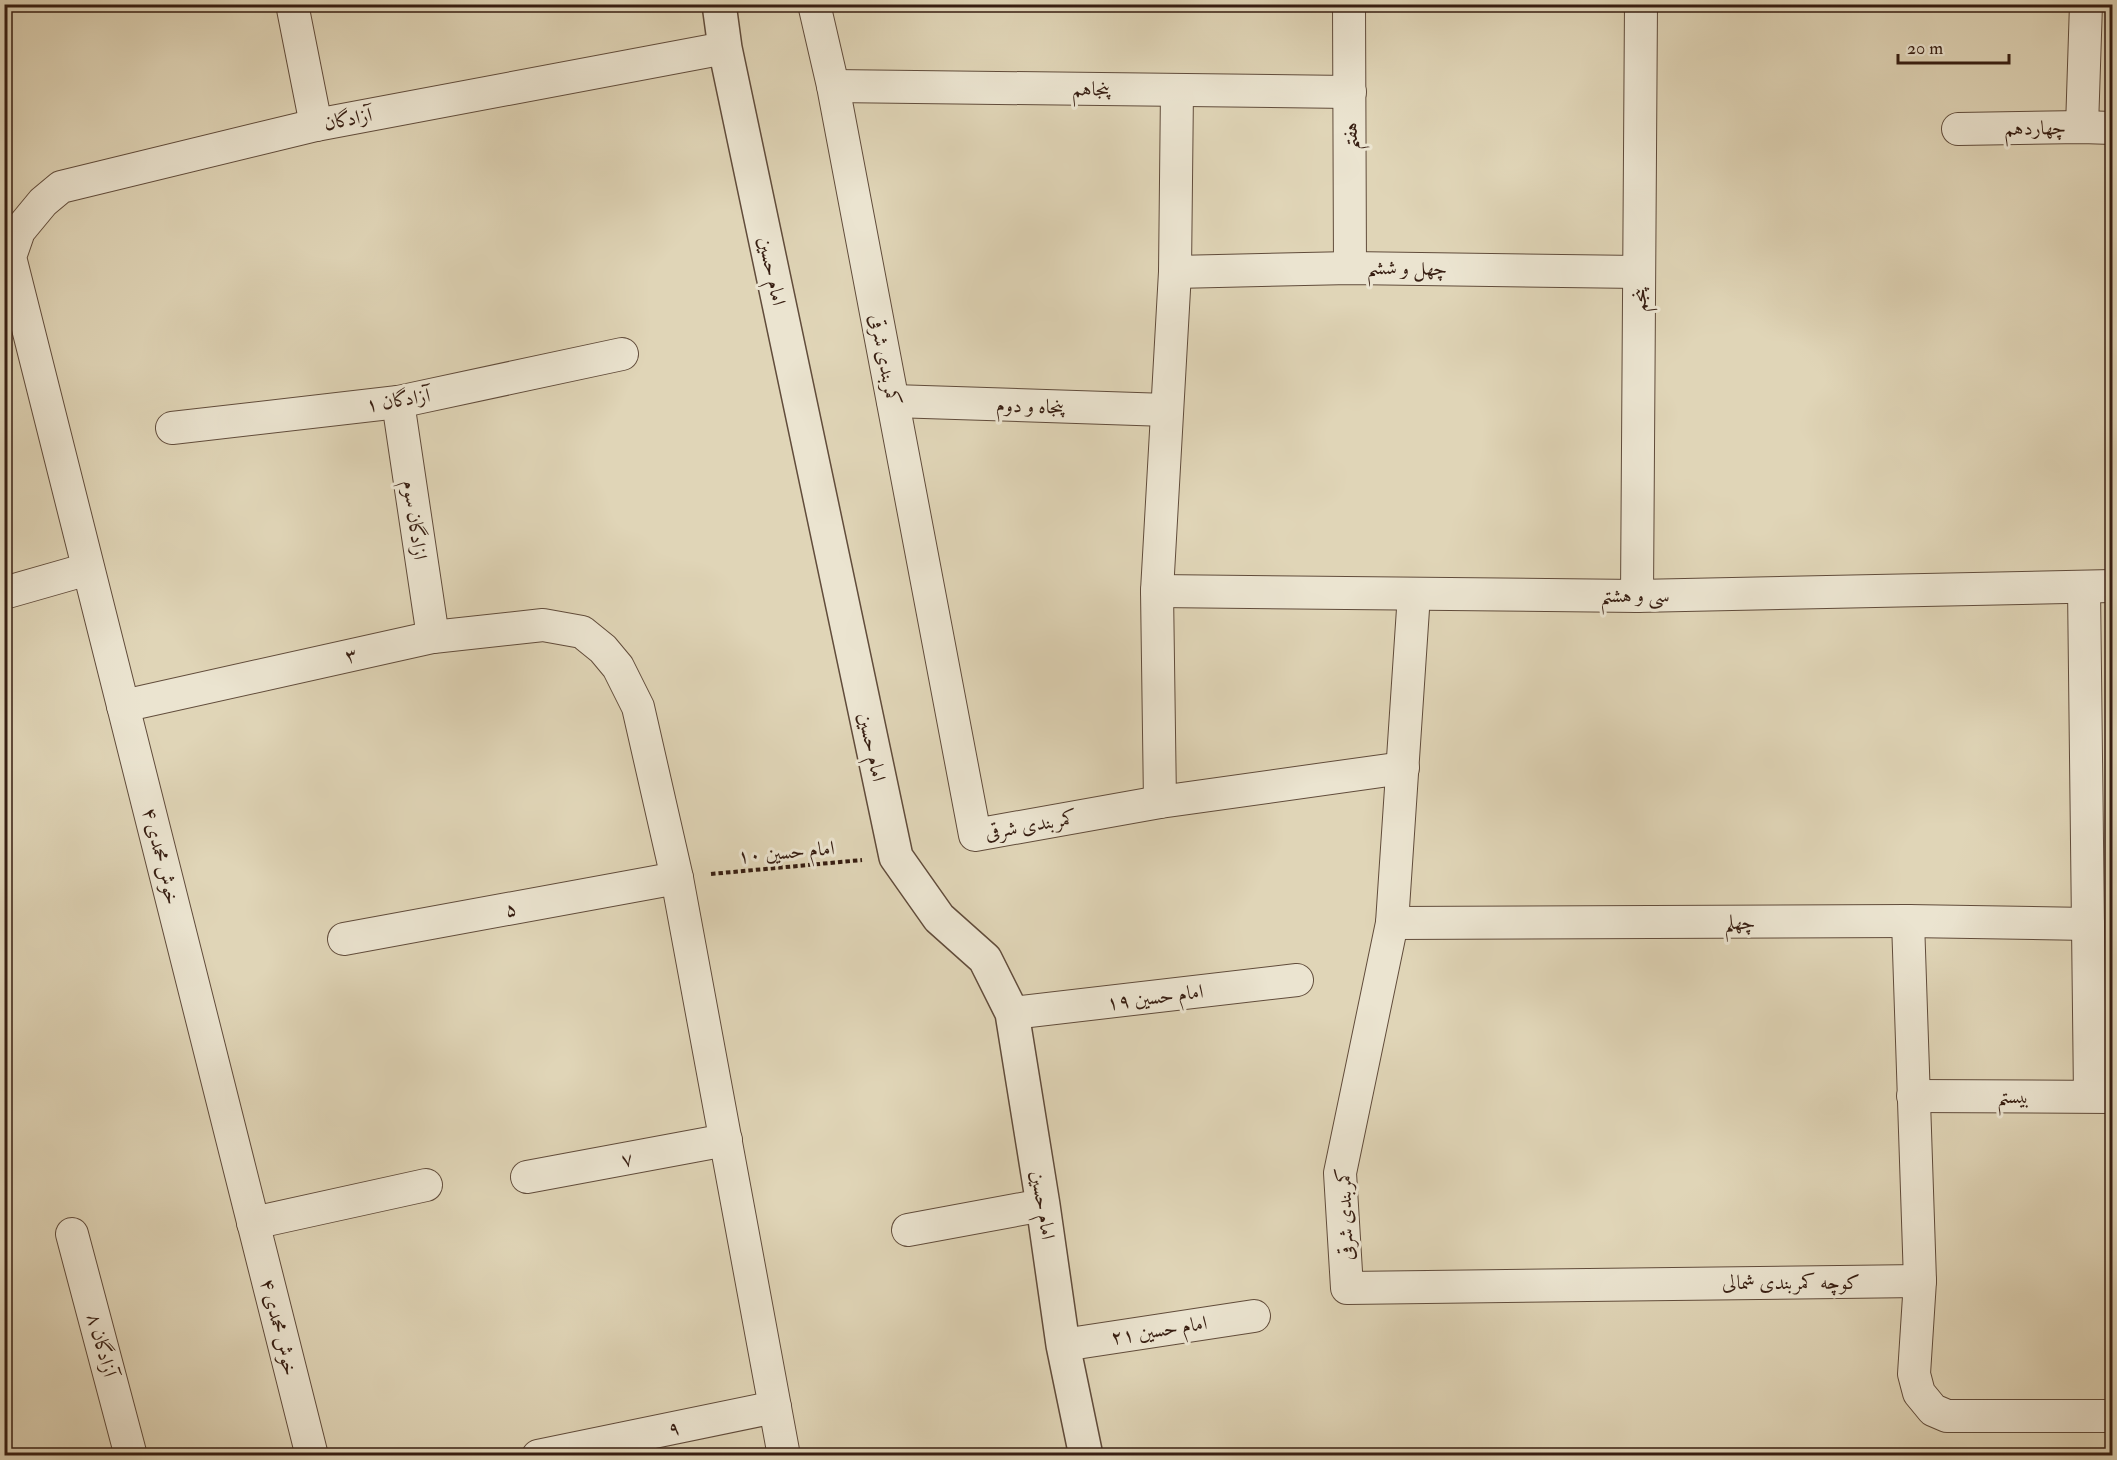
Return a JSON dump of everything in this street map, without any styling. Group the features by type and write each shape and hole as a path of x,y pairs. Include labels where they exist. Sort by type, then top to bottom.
{"street":[{"path":"292,4 316,125"},
{"name":"امام حسین","path":"719,4 725,48 896,857 939,918 985,959 1012,1013 1064,1344 1086,1455"},
{"name":"کمربندی شرقی","path":"813,4 833,86 975,835 1160,802 1403,768 1392,923 1340,1173 1347,1288"},
{"name":"هفتم","path":"1349,4 1350,268"},
{"name":"پنجم","path":"1637,596 1641,4"},
{"path":"2086,4 2097,128"},
{"name":"آزادگان","path":"10,257 19,231 43,202 61,187 316,125 725,48"},
{"name":"پنجاهم","path":"833,86 1350,92"},
{"path":"1160,802 1157,591 1174,272 1177,90"},
{"name":"چهاردهم","path":"1958,129 2097,128"},
{"name":"خوش محمدی ۴","path":"10,257 312,1455"},
{"name":"چهل و ششم","path":"1174,272 1350,268 1639,272"},
{"name":"آزادگان ۱","path":"171,428 398,402 622,354"},
{"name":"پنجاه و دوم","path":"893,401 1167,410"},
{"name":"ازادگان سوم","path":"398,402 433,637"},
{"path":"4,593 88,569"},
{"path":"2098,586 2099,784 2088,924 2101,1096"},
{"name":"سی و هشتم","path":"1157,591 1637,596 2098,586"},
{"path":"1403,768 1414,594"},
{"name":"۳","path":"123,706 433,637 543,626 582,632 603,649 618,667 638,707 677,878"},
{"path":"677,878 784,1455"},
{"name":"۵","path":"344,939 677,878"},
{"path":"1908,921 1920,1281 1914,1374 1919,1393 1933,1410 1947,1416 2112,1416"},
{"name":"چهلم","path":"1392,923 1908,921 2088,924"},
{"name":"امام حسین ۱۹","path":"1012,1013 1297,980"},
{"name":"بیستم","path":"1913,1096 2101,1096"},
{"name":"۷","path":"527,1177 726,1140"},
{"path":"253,1223 426,1185"},
{"path":"908,1230 1043,1205"},
{"name":"آزادگان ۸","path":"72,1234 131,1455"},
{"name":"کوچه کمربندی شمالی","path":"1347,1288 1920,1281"},
{"name":"امام حسین ۲۱","path":"1064,1344 1254,1316"},
{"name":"۹","path":"538,1455 775,1407"}],"path":[{"name":"امام حسین ۱۰","path":"677,878 896,857"}]}
